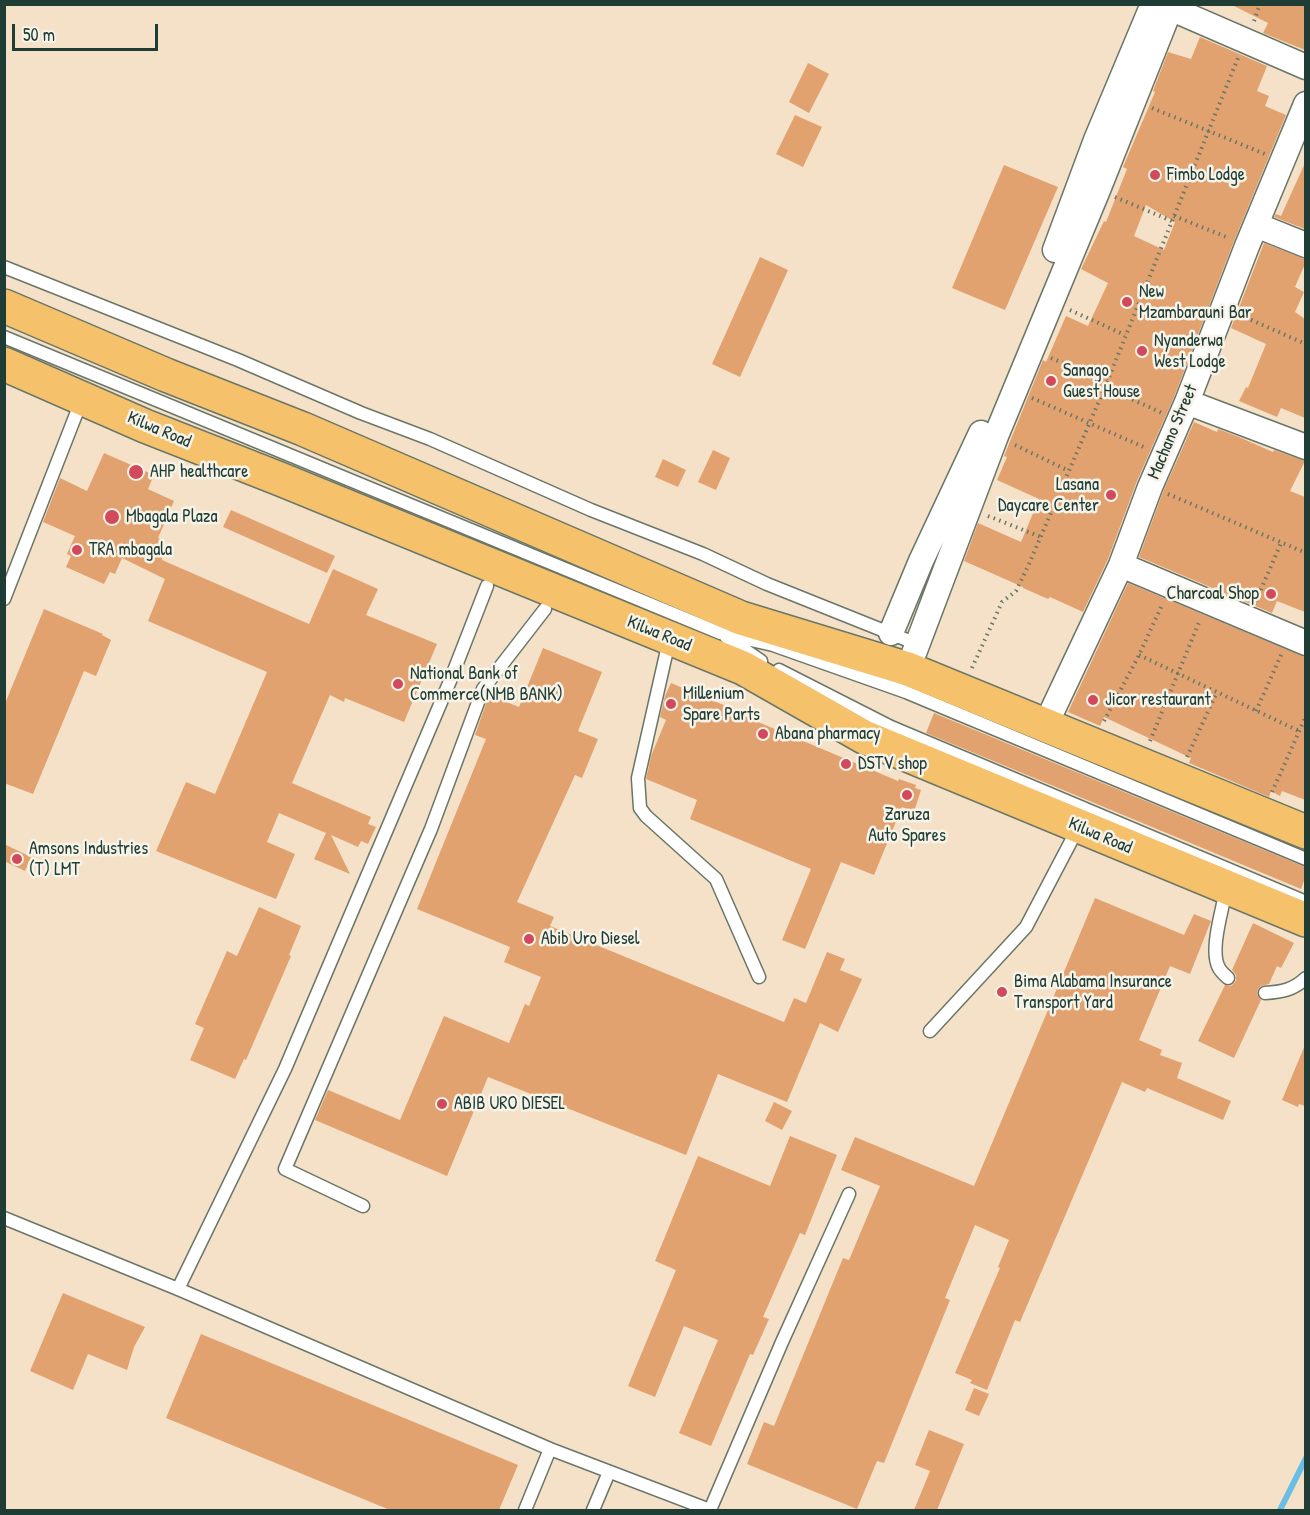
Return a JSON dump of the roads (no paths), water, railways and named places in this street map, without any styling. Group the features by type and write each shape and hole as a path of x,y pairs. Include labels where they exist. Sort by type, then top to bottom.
{"highway":[{"name":"Kilwa Road","path":"4,306 92,372 145,426 743,668 864,737 1305,920"},
{"name":"Kilwa Road","path":"4,364 92,372 166,375 303,429 741,618 913,656 962,690 1305,832"}],"street":[{"path":"1165,6 1305,67"},
{"path":"913,656 996,436 1050,301 1098,190 1165,6"},
{"path":"891,633 921,561 1003,384 1096,140 1165,6"},
{"name":"Machano Street","path":"1046,724 1121,565 1150,487 1305,104"},
{"path":"1252,235 1305,245"},
{"path":"1182,412 1305,447"},
{"path":"1121,565 1298,640"}],"lane":[{"path":"4,267 430,439 591,510 704,554 767,584 891,633 913,656"},
{"path":"4,337 720,633 773,645 906,692 1305,859"},
{"path":"4,598 92,372"},
{"path":"178,1289 290,1058 450,681 487,585"},
{"path":"363,1206 285,1169 431,829 483,689 545,609"},
{"path":"720,633 765,663 891,727 1305,902"},
{"path":"670,639 638,778 640,808 646,816 717,879 759,977"},
{"path":"930,1031 1026,927 1079,827"},
{"path":"1226,888 1216,944 1216,960 1219,969 1228,978"},
{"path":"1265,993 1286,992 1305,978"},
{"path":"4,1218 178,1289 550,1449 710,1510 849,1194"},
{"path":"525,1510 550,1449"},
{"path":"593,1510 609,1472"}],"waterway":[{"path":"1280,1510 1306,1458"}],"place":[{"name":"Fimbo Lodge","path":"1155,175"},
{"name":"New Mzambarauni Bar","path":"1127,302"},
{"name":"Nyanderwa West Lodge","path":"1142,351"},
{"name":"Sanago Guest House","path":"1051,381"},
{"name":"AHP healthcare","path":"136,472"},
{"name":"Lasana Daycare Center","path":"1111,495"},
{"name":"Mbagala Plaza","path":"112,517"},
{"name":"TRA mbagala","path":"77,550"},
{"name":"Charcoal Shop","path":"1271,594"},
{"name":"National Bank of Commerce(NMB BANK)","path":"398,684"},
{"name":"Jicor restaurant","path":"1093,700"},
{"name":"Millenium Spare Parts","path":"671,704"},
{"name":"Abana pharmacy","path":"763,734"},
{"name":"DSTV shop","path":"846,764"},
{"name":"Zaruza Auto Spares","path":"907,795"},
{"name":"Amsons Industries (T) LMT","path":"17,859"},
{"name":"Abib Uro Diesel","path":"529,939"},
{"name":"Bima Alabama Insurance Transport Yard","path":"1002,992"},
{"name":"ABIB URO DIESEL","path":"442,1104"}]}
